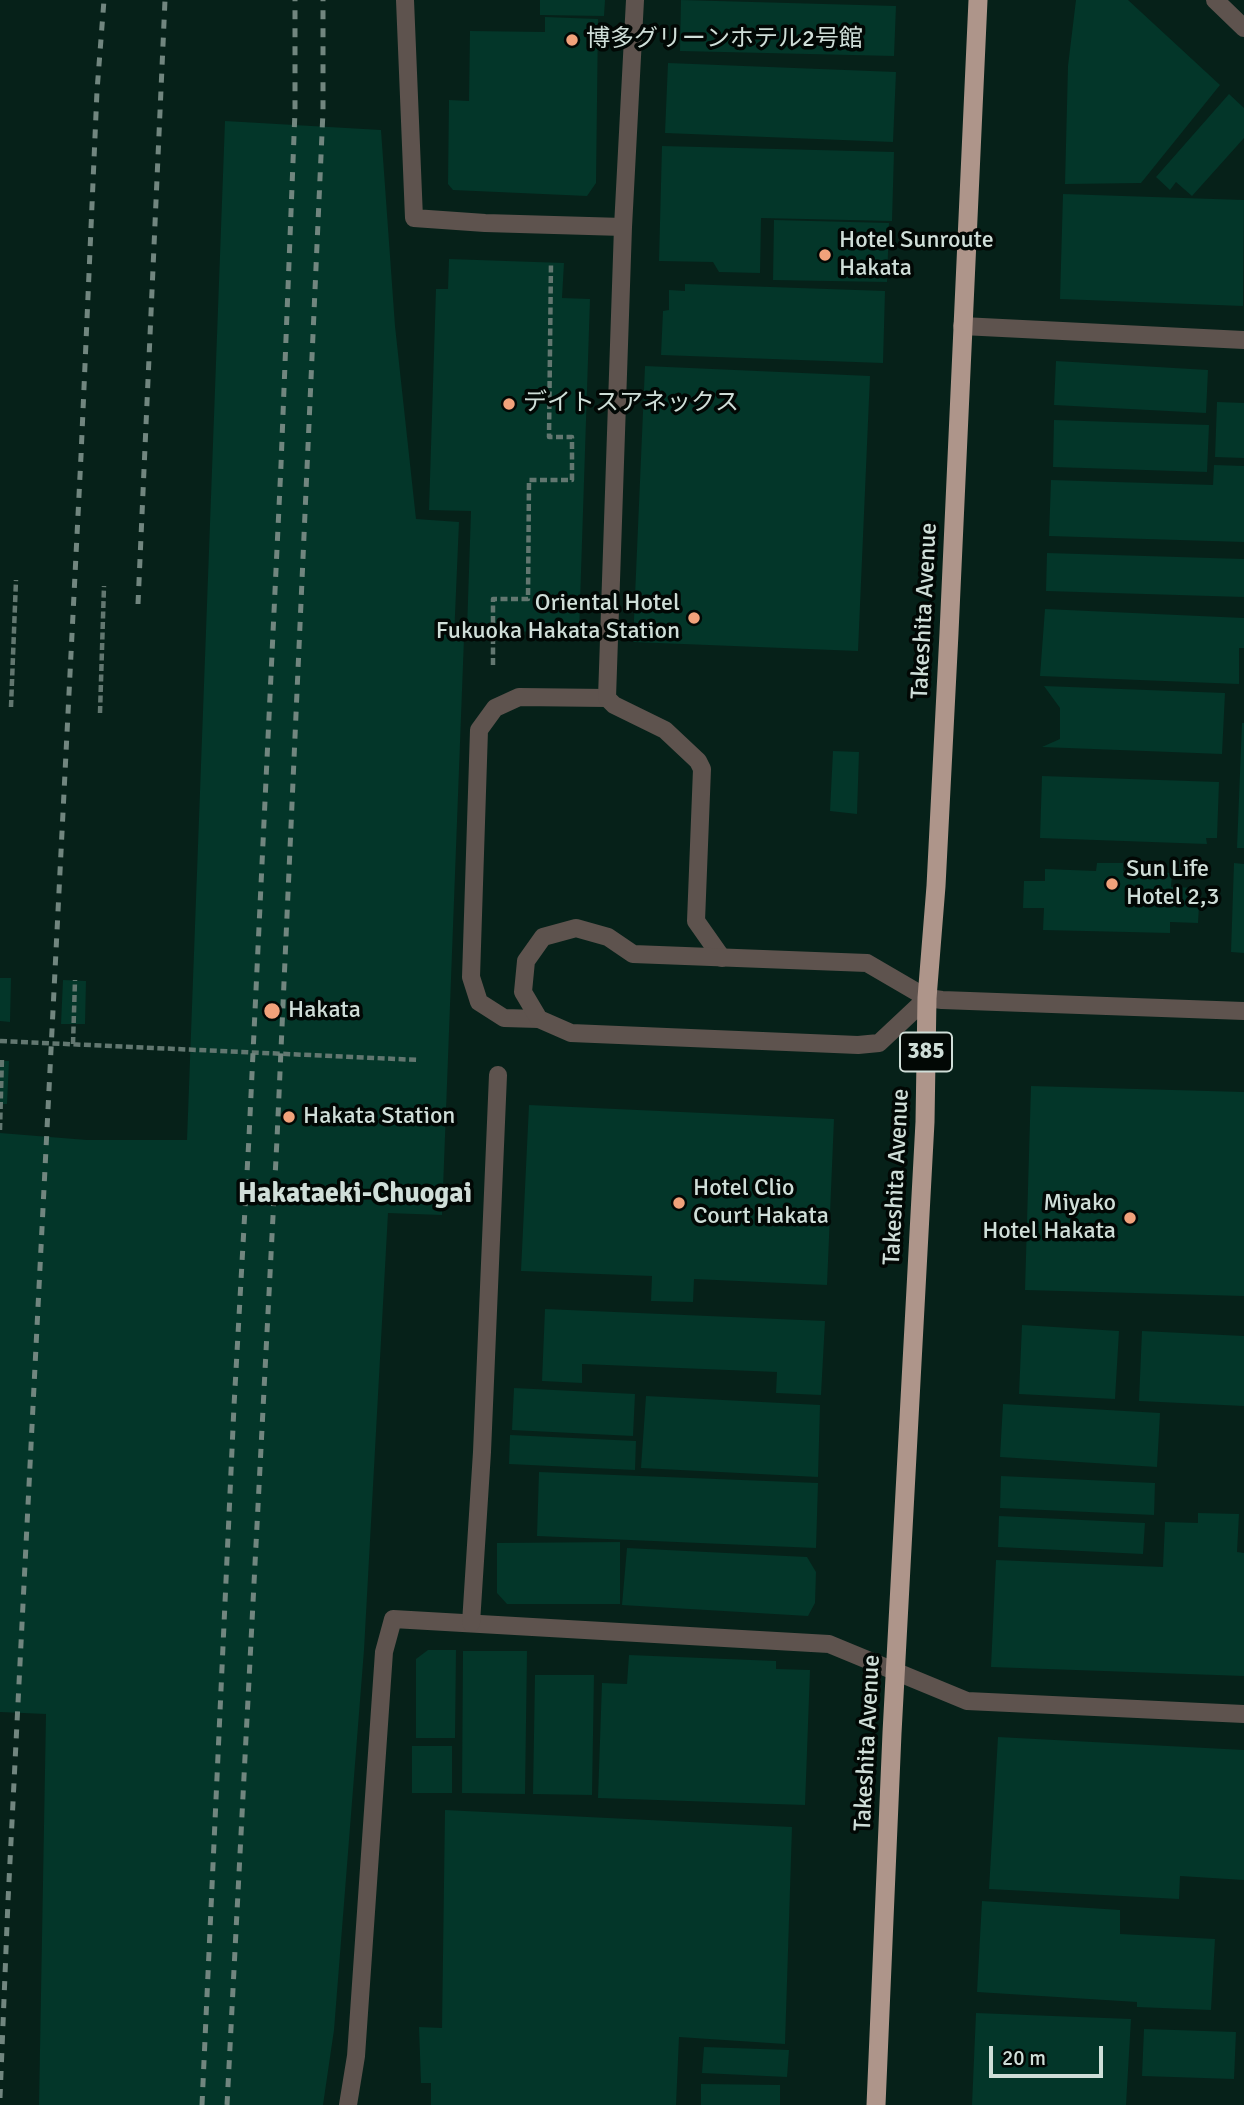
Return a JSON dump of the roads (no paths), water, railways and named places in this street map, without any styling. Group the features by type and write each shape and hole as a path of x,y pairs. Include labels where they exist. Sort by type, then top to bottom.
{"highway":[{"name":"Takeshita Avenue","path":"876,2105 925,1122 927,998 946,686 978,0"}],"street":[{"path":"405,0 414,218 623,227"},
{"path":"607,698 623,227 635,0"},
{"path":"1215,0 1244,28"},
{"path":"962,326 1244,340"},
{"path":"722,958 696,922 702,769 698,761 665,730 614,705 607,698 520,697 495,708 479,730 471,977 479,1002 504,1018 539,1018 571,1033 858,1045 879,1043 927,998"},
{"path":"539,1018 523,992 526,961 543,937 576,928 608,937 633,954 867,963 927,998 1244,1011"},
{"path":"471,1623 482,1452 498,1075"},
{"path":"348,2105 356,2056 384,1652 393,1619 829,1644 967,1701 1244,1714"}],"railway":[{"path":"0,2098 97,91 104,0"},
{"path":"138,604 165,0"},
{"path":"202,2105 281,465 295,111 295,0"},
{"path":"227,2105 277,1139 323,111 323,0"}],"place":[{"name":"博多グリーンホテル2号館","path":"572,40"},
{"name":"Hotel Sunroute Hakata","path":"825,255"},
{"name":"デイトスアネックス","path":"509,404"},
{"name":"Oriental Hotel Fukuoka Hakata Station","path":"694,618"},
{"name":"Sun Life Hotel 2,3","path":"1112,884"},
{"name":"Hakata","path":"272,1011"},
{"name":"Hakata Station","path":"289,1117"},
{"name":"Hotel Clio Court Hakata","path":"679,1203"},
{"name":"Miyako Hotel Hakata","path":"1130,1218"}],"district":[{"name":"Hakataeki-Chuogai","path":"355,1195"}]}
